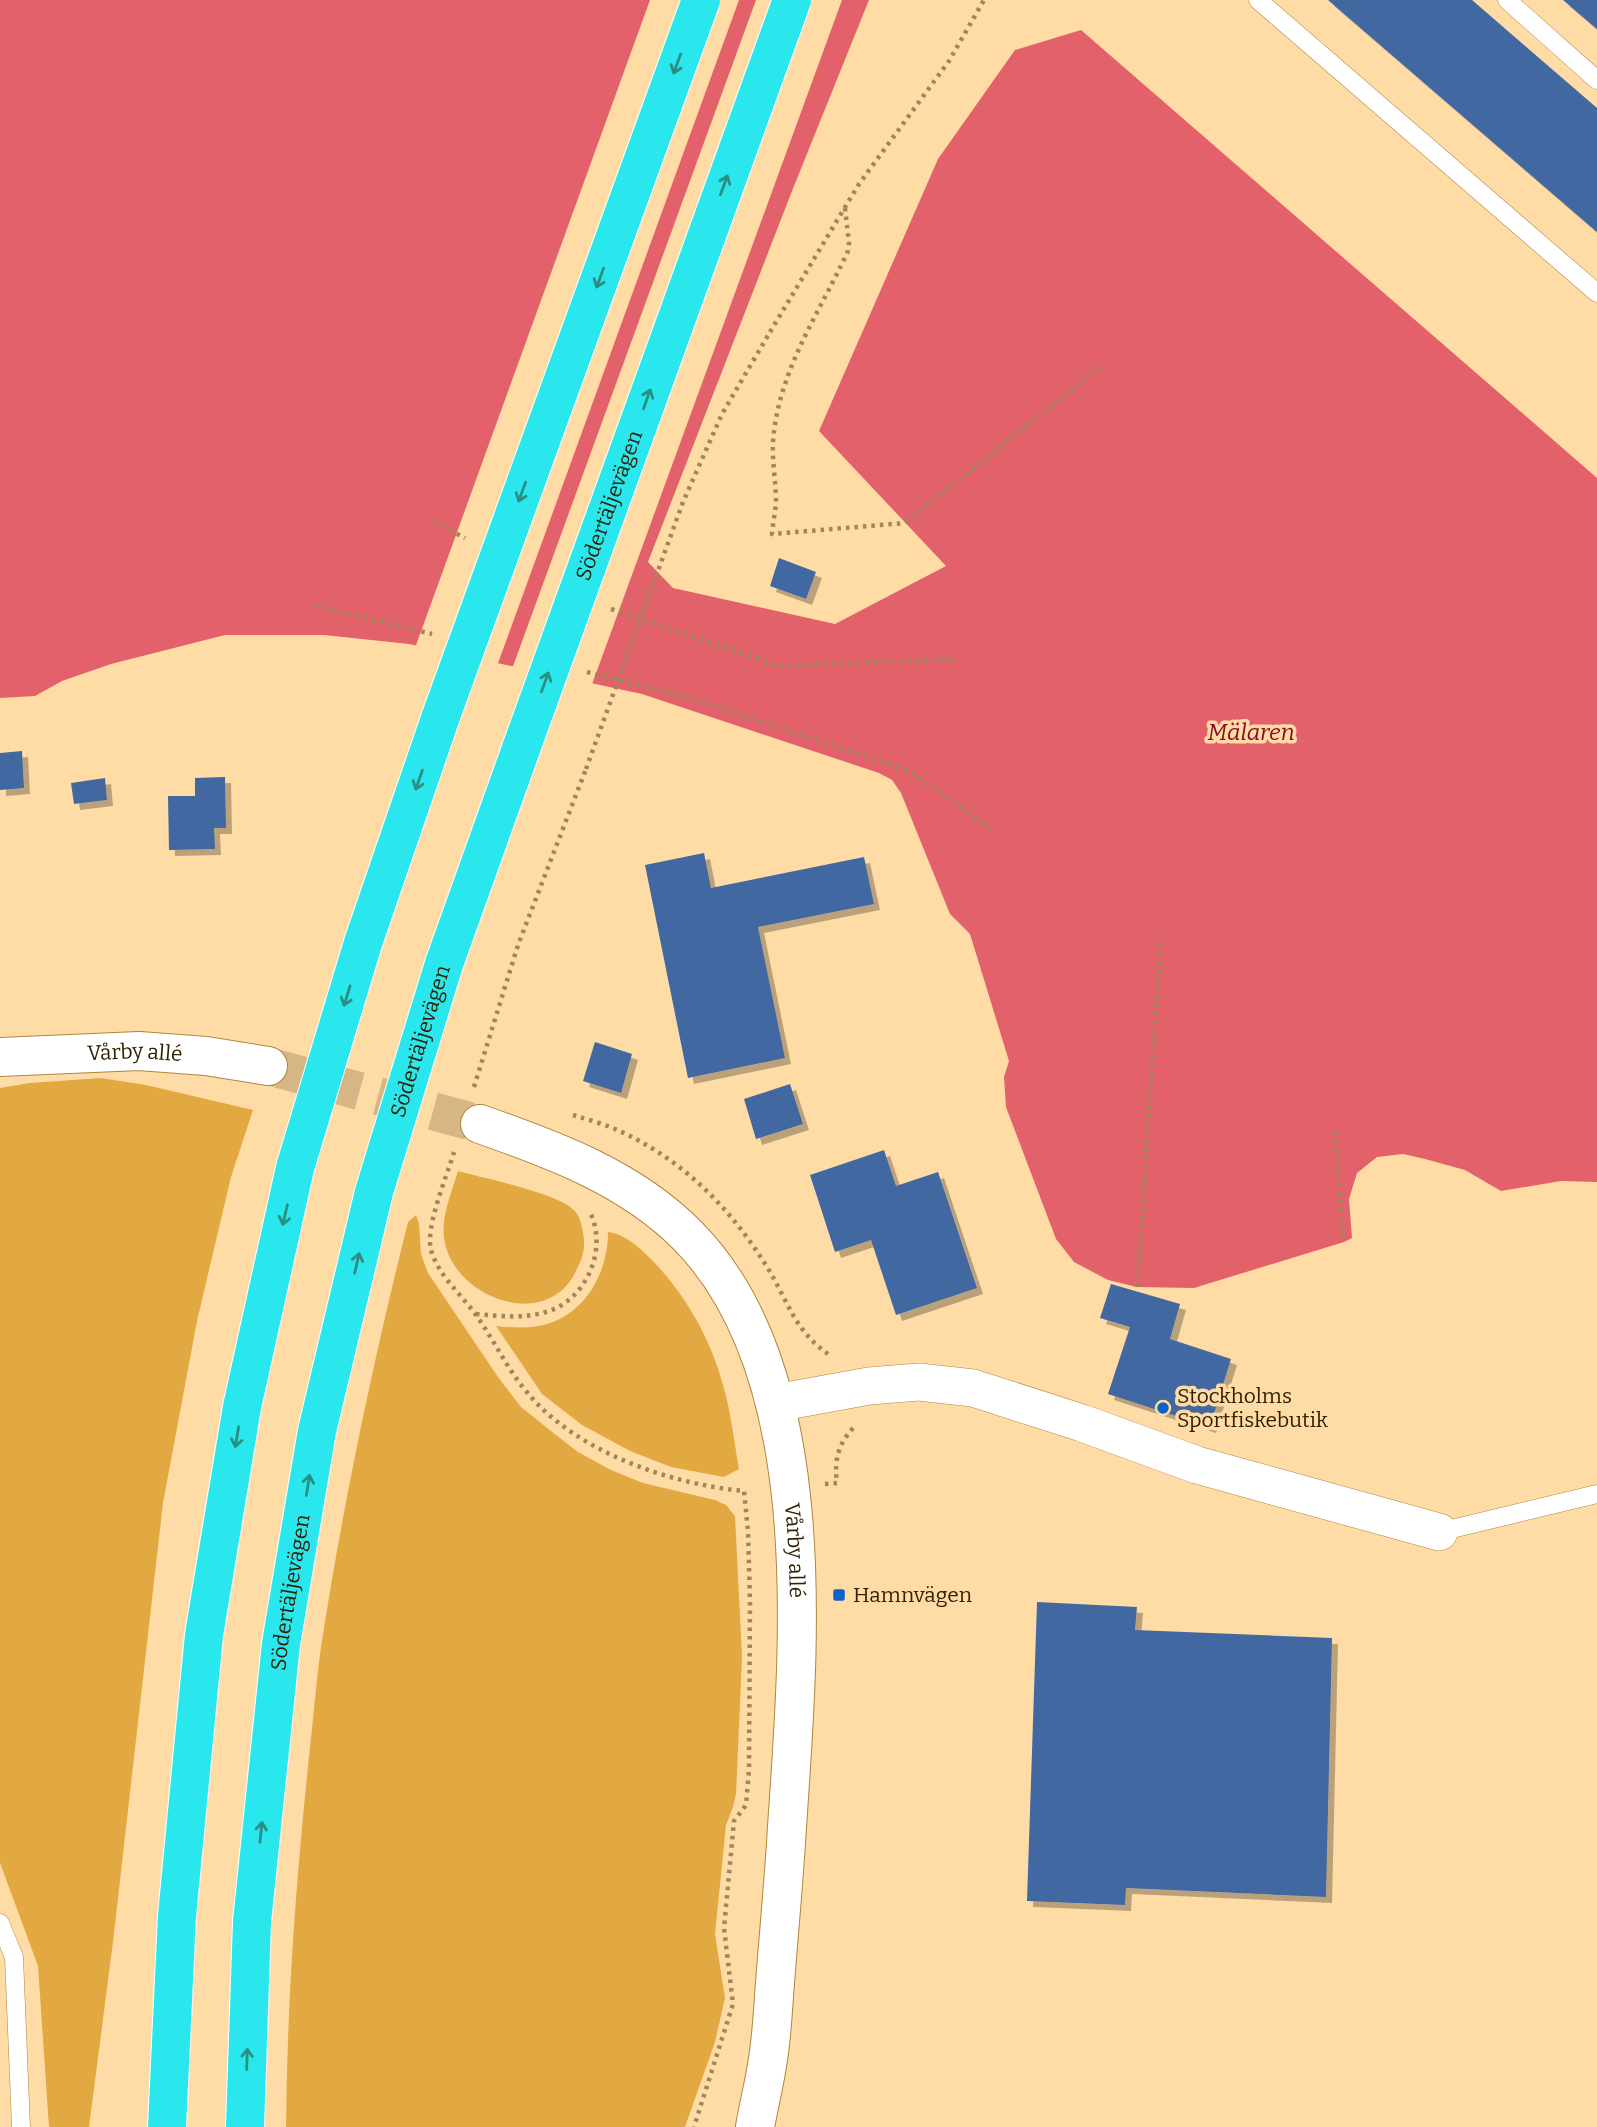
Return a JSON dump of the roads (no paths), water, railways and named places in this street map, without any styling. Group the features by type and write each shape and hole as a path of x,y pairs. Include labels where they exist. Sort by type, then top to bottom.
{"highway":[{"path":"167,2127 177,1916 203,1648 242,1407 295,1168 363,943 441,716 701,0"},
{"name":"Södertäljevägen","path":"245,2127 253,1908 281,1644 317,1431 374,1192 444,964 792,0"}],"street":[{"name":"Vårby allé","path":"0,1057 139,1051 206,1056 268,1066"},
{"name":"Vårby allé","path":"469,1122 535,1143 619,1183 660,1211 689,1237 725,1284 740,1309 765,1366 776,1403 785,1443 794,1541 794,1720 768,2058 755,2127"},
{"path":"776,1403 869,1386 919,1382 973,1388 1082,1423 1197,1465 1438,1532"}],"lane":[{"path":"1258,0 1597,293"},
{"path":"1507,0 1597,80"},
{"path":"1438,1532 1597,1494"},
{"path":"0,1923 14,1957 21,2127"}],"water":[{"name":"Mälaren","path":"0,0 869,0 648,562 673,588 835,624 946,566 819,431 938,159 1015,50 1081,30 1597,478 1597,1182 1561,1181 1501,1191 1465,1170 1425,1159 1403,1154 1377,1157 1357,1173 1349,1199 1352,1238 1344,1242 1194,1288 1137,1287 1108,1280 1074,1262 1056,1239 1006,1107 1004,1077 1009,1061 970,934 950,914 901,793 892,780 879,773 642,694 409,644 324,635 225,635 111,664 62,681 35,696 0,698"}],"tunnel":[{"path":"268,1066 480,1124"}],"place":[{"name":"Stockholms Sportfiskebutik","path":"1163,1408"},
{"name":"Hamnvägen","path":"839,1595"}]}
